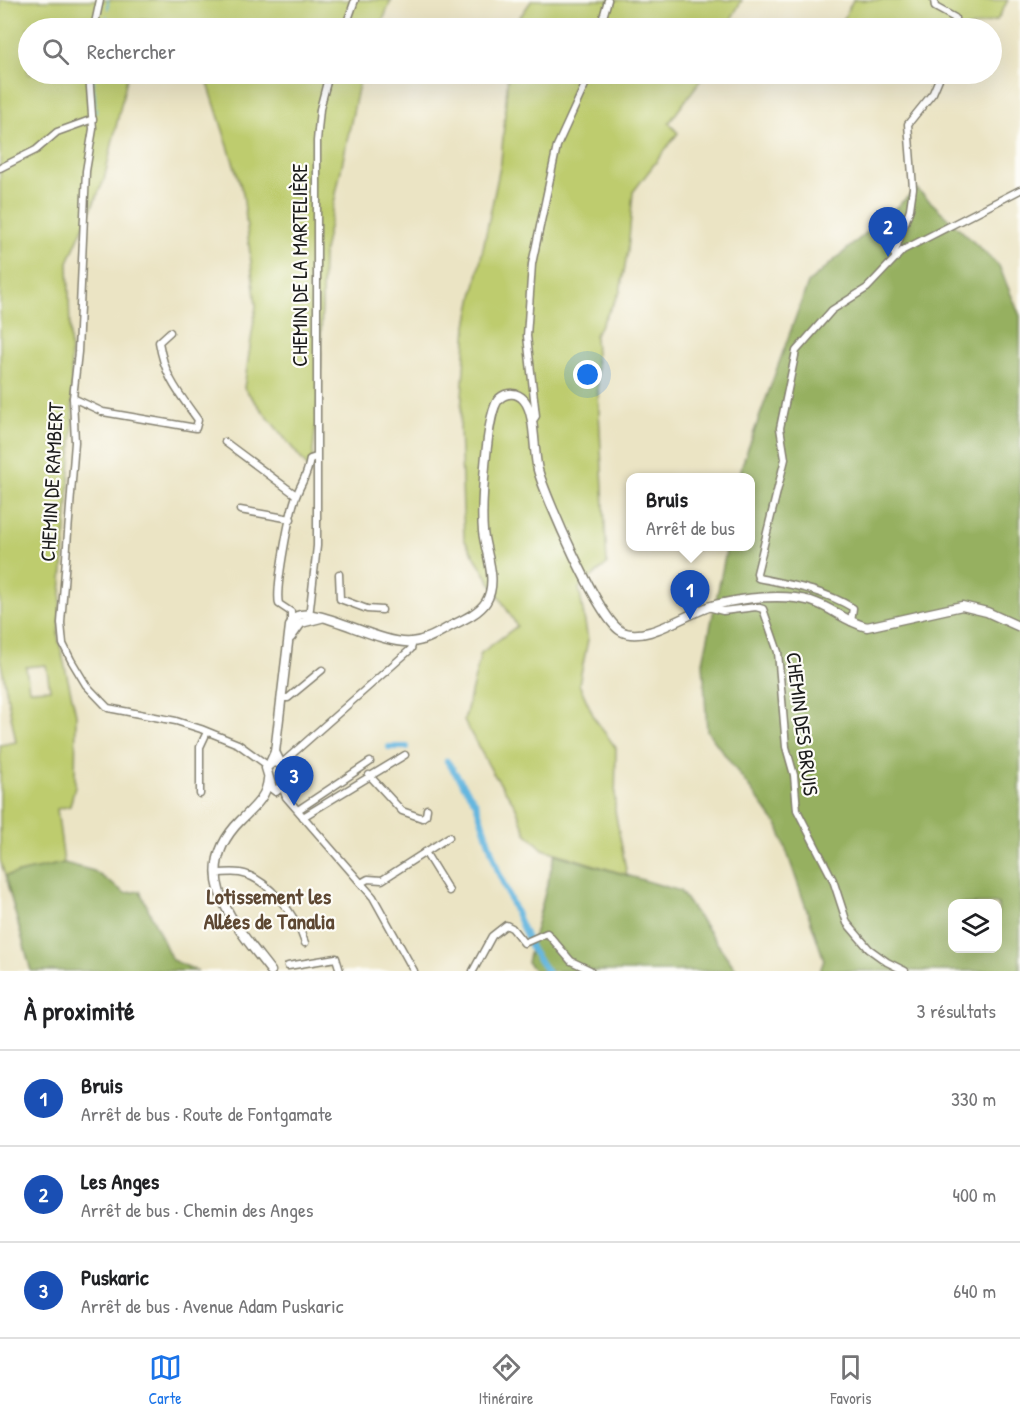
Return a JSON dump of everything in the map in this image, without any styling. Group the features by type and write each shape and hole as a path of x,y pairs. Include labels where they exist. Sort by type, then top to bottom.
{"street":[{"path":"96,18 100,0"},
{"path":"349,18 355,0"},
{"path":"603,18 608,0"},
{"path":"934,0 935,7 955,18"},
{"name":"CHEMIN DE RAMBERT","path":"90,84 93,119 86,171 78,352 73,398 75,442 61,623 63,645 86,685 108,708 176,721 238,744 274,764"},
{"name":"CHEMIN DE LA MARTELIÈRE","path":"308,616 317,546 315,457 317,141 320,109 326,84"},
{"path":"531,423 536,416 527,336 532,264 557,146 585,84"},
{"path":"896,258 894,254 910,209 913,188 908,124 933,93 937,84"},
{"path":"0,168 36,150 57,132 93,119"},
{"path":"851,622 853,608 837,598 808,588 758,578 757,573 785,459 780,428 796,351 832,310 867,288 912,245 1020,190"},
{"path":"73,398 103,412 196,428 198,420 167,376 162,360 159,342 170,332"},
{"path":"291,622 300,615 321,618 386,639 413,642 425,639 480,609 486,601 491,582 482,519 490,421 495,404 500,397 507,394 520,396 533,388"},
{"path":"520,396 529,409 534,452 547,495 600,606 613,626 621,632 641,635 708,607 760,599 799,599 822,606 851,622 867,627 879,626 934,610 962,606 981,610 1020,627"},
{"path":"74,410 85,404"},
{"path":"225,442 296,495"},
{"path":"277,789 274,764 291,612 279,604 277,597 296,495 308,477 310,459 315,457"},
{"path":"240,510 291,519"},
{"path":"339,574 340,600 367,609 382,610"},
{"name":"CHEMIN DES BRUIS","path":"708,607 723,611 756,607 763,609 778,652 786,747 794,775 797,810 833,880 847,923 870,949 886,962 905,971"},
{"path":"289,644 294,630 308,616"},
{"path":"265,794 274,764 411,649 413,642"},
{"path":"282,698 288,698 322,670"},
{"path":"200,794 200,747 207,732"},
{"path":"303,817 405,755"},
{"path":"298,810 369,762"},
{"path":"369,775 402,811 422,818 426,815 427,809"},
{"path":"268,779 298,810 380,907 414,971"},
{"path":"271,971 226,910 218,891 217,873 222,847 230,832 265,794 277,789"},
{"path":"361,883 368,879 382,880 449,837"},
{"path":"425,852 449,891"},
{"path":"217,873 240,873 260,882 287,910 305,943"},
{"path":"473,971 501,927 512,928 529,941 547,933 571,962 590,970"},
{"path":"288,966 336,958 340,971"},
{"path":"310,963 312,971"}],"green space":[{"path":"0,0 391,0 384,18 18,18 18,84 126,84 104,180 68,262 73,429 58,637 76,714 75,786 70,806 57,809 64,863 5,876 0,860 0,745 16,742 0,658","holes":["46,665 50,689 29,690 26,667"]},
{"path":"532,0 742,0 732,18 519,18"},
{"path":"853,0 1008,0 998,18 844,18"},
{"path":"208,84 359,84 323,256 320,384 311,471 244,388 256,306 243,193"},
{"path":"507,84 698,84 669,123 678,133 633,192 628,251 620,292 595,335 607,564 579,588 588,640 579,684 595,719 616,748 615,811 627,875 543,849 526,833 515,805 493,773 464,721 481,653 517,626 464,539 460,426 467,325 501,162"},
{"path":"917,189 999,266 1020,316 1020,971 820,971 824,960 778,826 707,731 703,662 726,551 755,551 755,473 741,473 808,283"},
{"path":"555,854 680,891 737,971 535,971 527,962"},
{"path":"64,863 94,871 125,893 140,891 172,960 198,971 31,971 5,876"}],"waterway":[{"path":"108,0 108,9"},
{"path":"94,84 96,113"},
{"path":"389,747 407,747"},
{"path":"447,761 476,803 498,871 532,950 547,971"}],"place":[{"name":"Les Anges","path":"888,257"},
{"name":"Bruis","path":"690,620"},
{"name":"Puskaric","path":"294,806"}],"district":[{"name":"Lotissement les Allées de Tanalia","path":"269,908"}]}
